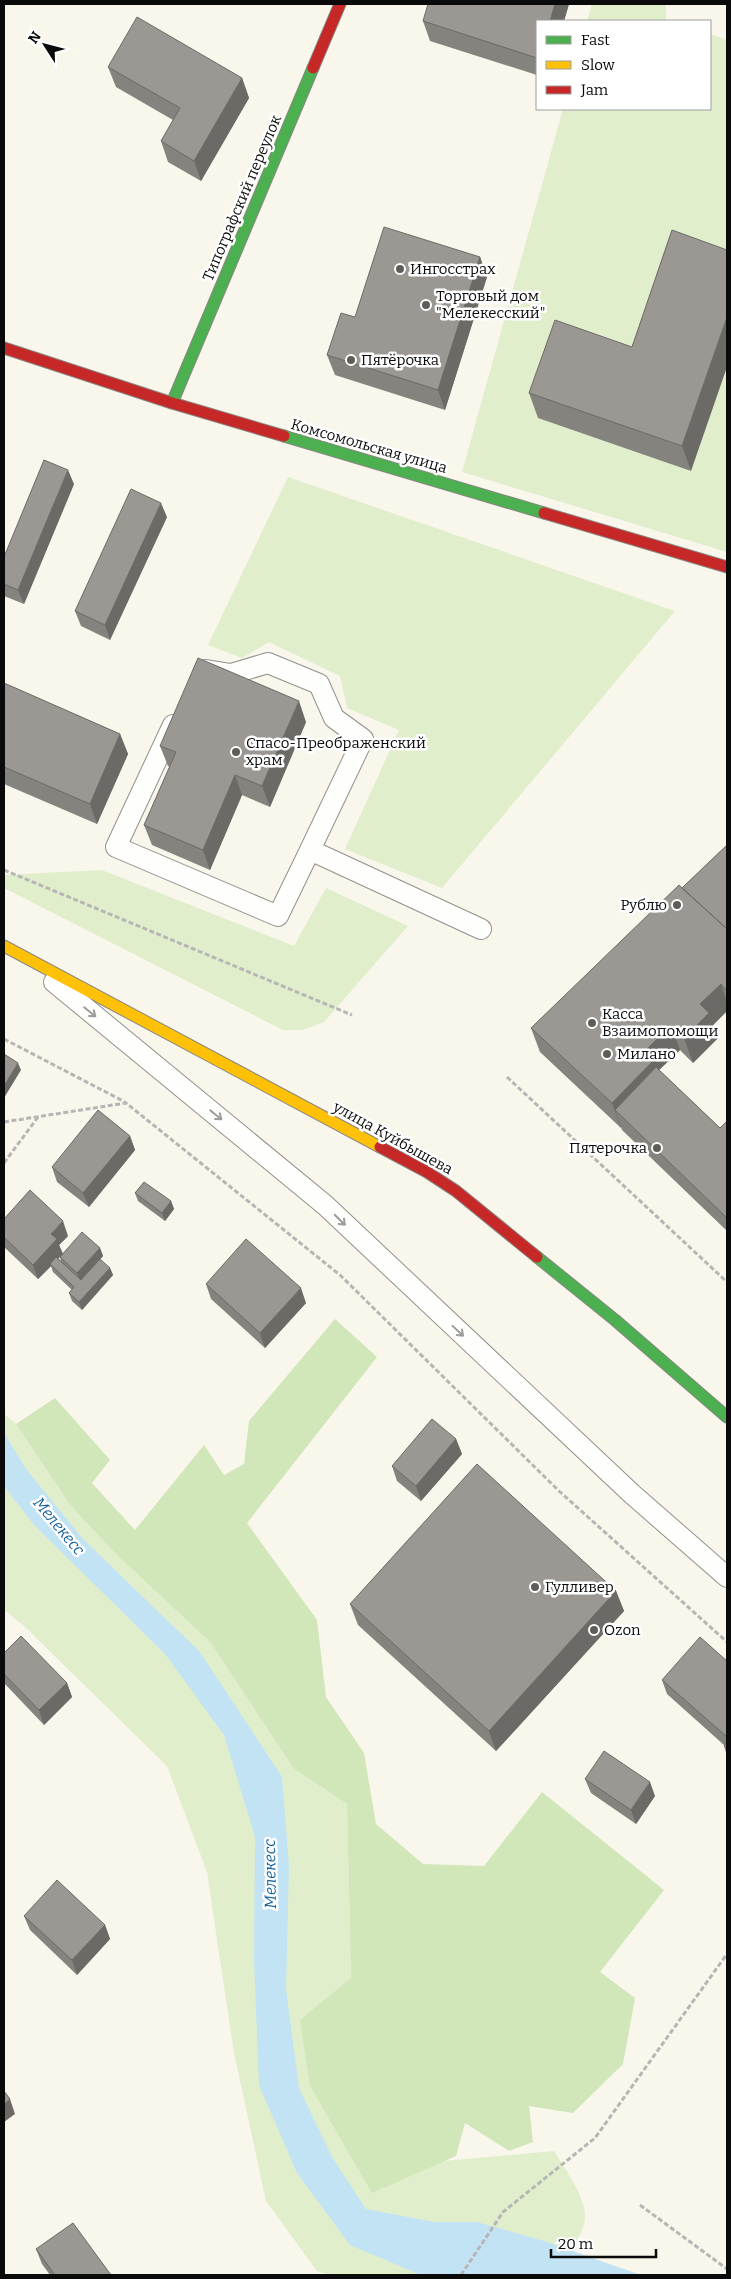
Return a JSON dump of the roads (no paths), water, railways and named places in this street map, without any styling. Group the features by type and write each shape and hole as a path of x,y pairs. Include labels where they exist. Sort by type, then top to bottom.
{"street":[{"name":"Типографский переулок","path":"172,403 340,4"},
{"name":"Комсомольская улица","path":"4,348 172,403 727,567"},
{"name":"улица Куйбышева","path":"4,946 313,1110 449,1186 615,1320 727,1418"}],"lane":[{"path":"268,663 319,684 334,718 363,739 310,850 278,916 116,848 199,668 231,674 268,663"},
{"path":"310,850 480,928"},
{"path":"26,959 325,1205 632,1494 727,1577"}],"water":[{"name":"Мелекесс","path":"4,1433 26,1469 83,1539 200,1652 282,1777 289,1866 286,1989 299,2088 332,2157 366,2209 434,2222 477,2222 544,2241 641,2275 421,2275 350,2245 297,2173 259,2085 254,1961 255,1837 224,1735 165,1654 34,1525 4,1486"}],"place":[{"name":"Ингосстрах","path":"400,269"},
{"name":"Торговый дом \"Мелекесский\"","path":"426,305"},
{"name":"Пятёрочка","path":"351,360"},
{"name":"Спасо-Преображенский храм","path":"236,752"},
{"name":"Рублю","path":"677,905"},
{"name":"Касса Взаимопомощи","path":"592,1023"},
{"name":"Милано","path":"607,1054"},
{"name":"Пятерочка","path":"657,1148"},
{"name":"Гулливер","path":"535,1587"},
{"name":"Ozon","path":"594,1630"}]}
